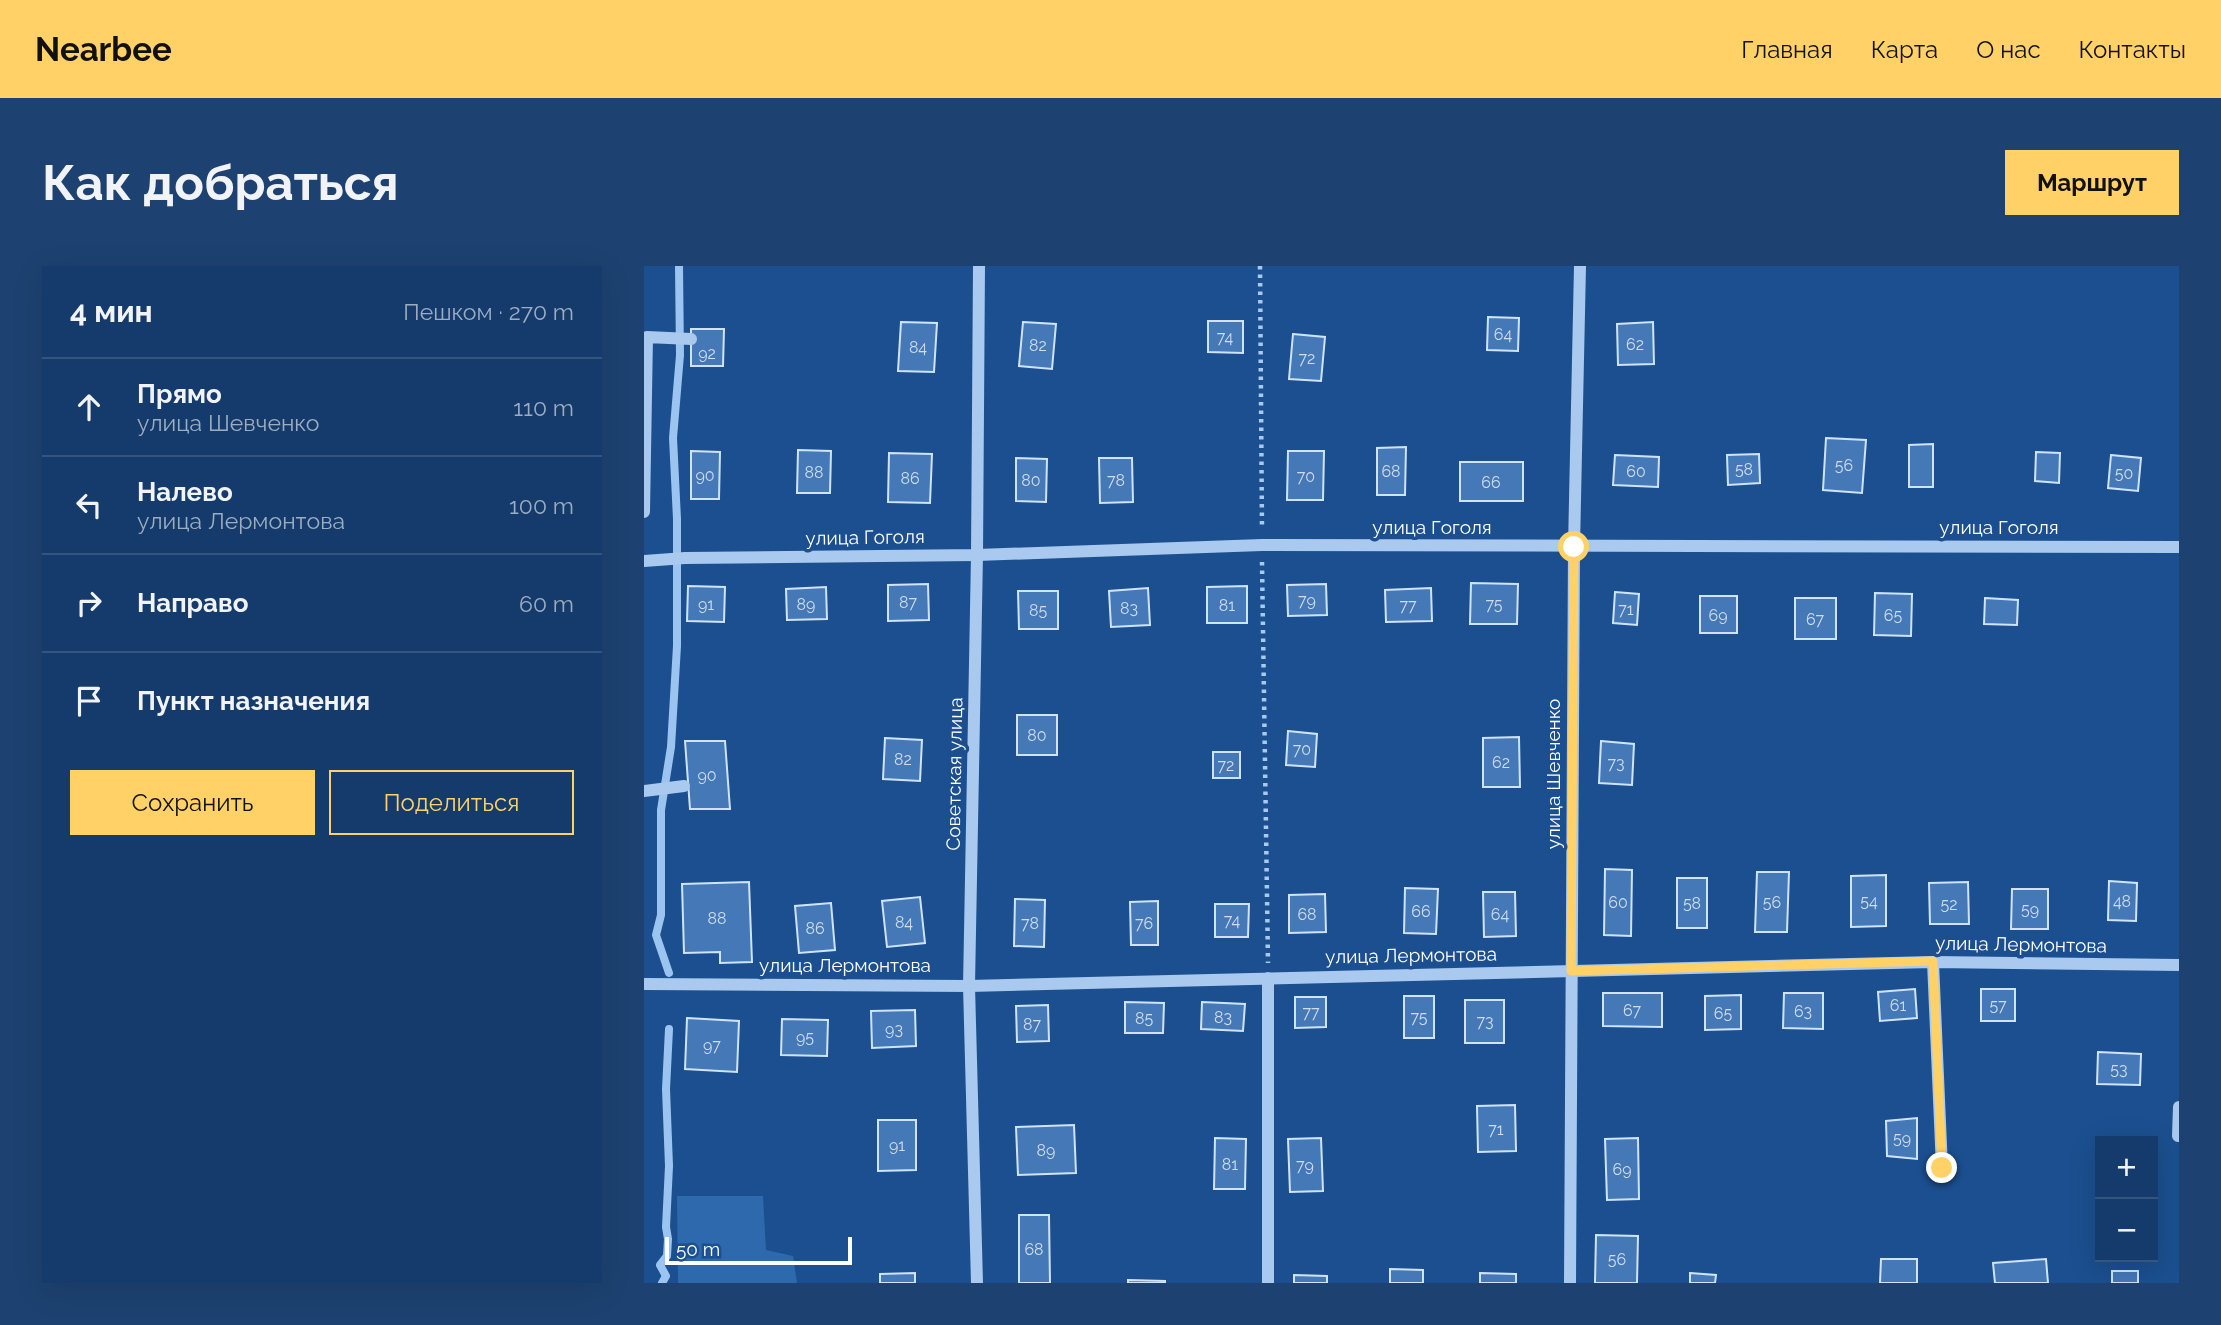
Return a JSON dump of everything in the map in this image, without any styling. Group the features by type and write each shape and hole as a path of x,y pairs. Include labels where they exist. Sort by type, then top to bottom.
{"street":[{"name":"Советская улица","path":"977,1283 969,986 979,266"},
{"name":"улица Шевченко","path":"1570,1283 1574,547 1580,266"},
{"path":"644,512 647,337 691,340"},
{"name":"улица Гоголя","path":"648,561 685,558 977,555 1262,545 2179,547"},
{"path":"644,790 684,786"},
{"path":"1933,961 1942,1168"},
{"name":"улица Лермонтова","path":"644,984 969,986 1933,961 2179,965"},
{"path":"1268,978 1268,1283"},
{"path":"2178,1136 2179,1107"}],"path":[{"path":"1259,266 1268,978"}],"shaded area":[{"path":"677,1196 763,1196 766,1250 793,1256 797,1283 678,1283"}],"building":[{"path":"1488,317 1519,318 1518,351 1487,350"},
{"path":"1208,321 1243,321 1243,353 1208,352"},
{"path":"901,322 937,323 934,372 898,371"},
{"path":"1023,322 1056,324 1052,369 1019,366"},
{"path":"1653,322 1654,364 1618,365 1617,324"},
{"path":"691,329 724,329 723,366 691,366"},
{"path":"1293,334 1325,337 1321,381 1289,379"},
{"path":"1826,438 1866,440 1862,493 1823,490"},
{"path":"1933,444 1933,487 1909,487 1909,445"},
{"path":"1406,447 1405,495 1377,495 1377,448"},
{"path":"798,450 831,451 830,493 797,493"},
{"path":"691,451 720,452 719,499 691,499"},
{"path":"1288,451 1324,451 1323,500 1287,500"},
{"path":"2036,452 2060,453 2059,483 2035,481"},
{"path":"889,453 932,454 930,503 888,502"},
{"path":"1759,454 1760,483 1728,485 1727,455"},
{"path":"1615,455 1659,457 1658,487 1613,485"},
{"path":"2111,455 2141,458 2138,491 2108,488"},
{"path":"1016,458 1047,459 1046,502 1016,501"},
{"path":"1099,458 1132,458 1133,502 1100,503"},
{"path":"1460,462 1523,462 1523,501 1460,501"},
{"path":"1471,583 1518,584 1517,624 1470,624"},
{"path":"928,584 929,620 888,621 888,585"},
{"path":"1326,584 1327,615 1288,616 1287,585"},
{"path":"688,586 725,587 724,622 687,621"},
{"path":"1247,586 1247,623 1207,623 1207,587"},
{"path":"826,587 827,619 787,620 786,589"},
{"path":"1148,588 1150,625 1111,627 1109,591"},
{"path":"1431,588 1432,621 1386,622 1385,590"},
{"path":"1018,591 1058,591 1058,629 1019,629"},
{"path":"1615,592 1639,594 1637,625 1613,623"},
{"path":"1875,593 1912,594 1911,636 1874,635"},
{"path":"1700,596 1737,596 1737,633 1700,633"},
{"path":"1795,598 1836,598 1836,639 1795,639"},
{"path":"1985,598 2018,600 2017,625 1984,624"},
{"path":"1017,715 1057,715 1057,755 1017,755"},
{"path":"1288,731 1317,734 1315,767 1286,765"},
{"path":"1519,737 1520,787 1483,787 1483,738"},
{"path":"885,738 922,740 920,781 883,779"},
{"path":"685,741 725,741 730,809 690,809"},
{"path":"1601,741 1634,744 1632,785 1599,783"},
{"path":"1213,752 1240,752 1240,778 1213,778"},
{"path":"1605,869 1632,870 1631,936 1604,935"},
{"path":"1757,872 1789,872 1787,932 1755,932"},
{"path":"1886,875 1886,926 1851,927 1851,876"},
{"path":"1677,878 1707,878 1707,928 1677,928"},
{"path":"2109,881 2137,883 2136,921 2108,920"},
{"path":"749,882 752,962 720,963 720,952 684,953 682,884"},
{"path":"1968,882 1969,924 1930,924 1929,883"},
{"path":"1405,888 1438,889 1436,934 1404,933"},
{"path":"2012,889 2048,889 2048,929 2011,929"},
{"path":"1483,892 1515,892 1516,936 1484,937"},
{"path":"1325,894 1326,932 1289,933 1289,895"},
{"path":"920,897 925,943 887,947 882,901"},
{"path":"1015,899 1045,900 1044,947 1014,946"},
{"path":"1158,901 1158,945 1131,945 1130,902"},
{"path":"831,903 835,950 799,953 795,906"},
{"path":"1215,904 1249,904 1248,937 1215,937"},
{"path":"1915,989 1917,1018 1880,1021 1878,992"},
{"path":"1981,989 2015,989 2015,1021 1981,1021"},
{"path":"1603,993 1662,993 1662,1027 1603,1026"},
{"path":"1784,993 1823,993 1823,1029 1783,1028"},
{"path":"1741,995 1741,1029 1705,1030 1705,996"},
{"path":"1404,996 1434,996 1434,1038 1404,1038"},
{"path":"1295,997 1326,997 1326,1027 1295,1028"},
{"path":"1465,1000 1504,1000 1504,1043 1465,1043"},
{"path":"1125,1002 1164,1003 1163,1033 1125,1033"},
{"path":"1202,1002 1245,1004 1243,1031 1201,1029"},
{"path":"1048,1005 1049,1041 1017,1042 1016,1006"},
{"path":"915,1010 916,1046 872,1048 871,1011"},
{"path":"687,1018 739,1021 737,1072 685,1069"},
{"path":"782,1019 828,1020 827,1056 781,1055"},
{"path":"2098,1052 2141,1054 2140,1085 2097,1084"},
{"path":"1515,1105 1516,1151 1478,1152 1477,1106"},
{"path":"1917,1118 1917,1159 1887,1156 1886,1121"},
{"path":"878,1120 916,1120 916,1170 878,1171"},
{"path":"1074,1125 1076,1173 1018,1175 1016,1127"},
{"path":"1215,1138 1246,1139 1245,1189 1214,1189"},
{"path":"1321,1138 1323,1191 1290,1192 1288,1139"},
{"path":"1638,1138 1639,1199 1607,1200 1605,1139"},
{"path":"1019,1215 1049,1215 1050,1283 1019,1283"},
{"path":"1596,1235 1638,1236 1637,1283 1595,1283"},
{"path":"1881,1259 1917,1259 1917,1283 1880,1283"},
{"path":"2046,1259 2048,1283 1995,1283 1993,1263"},
{"path":"1390,1269 1423,1270 1423,1283 1390,1283"},
{"path":"2112,1271 2138,1271 2138,1283 2112,1283"},
{"path":"915,1273 915,1283 880,1283 880,1274"},
{"path":"1480,1273 1516,1274 1516,1283 1480,1283"},
{"path":"1690,1273 1716,1275 1715,1283 1690,1283"},
{"path":"1294,1275 1327,1276 1327,1283 1294,1283"},
{"path":"1128,1280 1165,1281 1165,1283 1128,1283"}],"waterway":[{"path":"669,973 656,935 661,915 661,810 671,747 677,646 677,519 673,438 680,355 679,266"},
{"path":"662,1283 666,1276 660,1265 667,1256 668,1239 666,1089 669,1029"}],"route":[{"path":"1574,547 1571,971 1933,961 1942,1168"}]}
